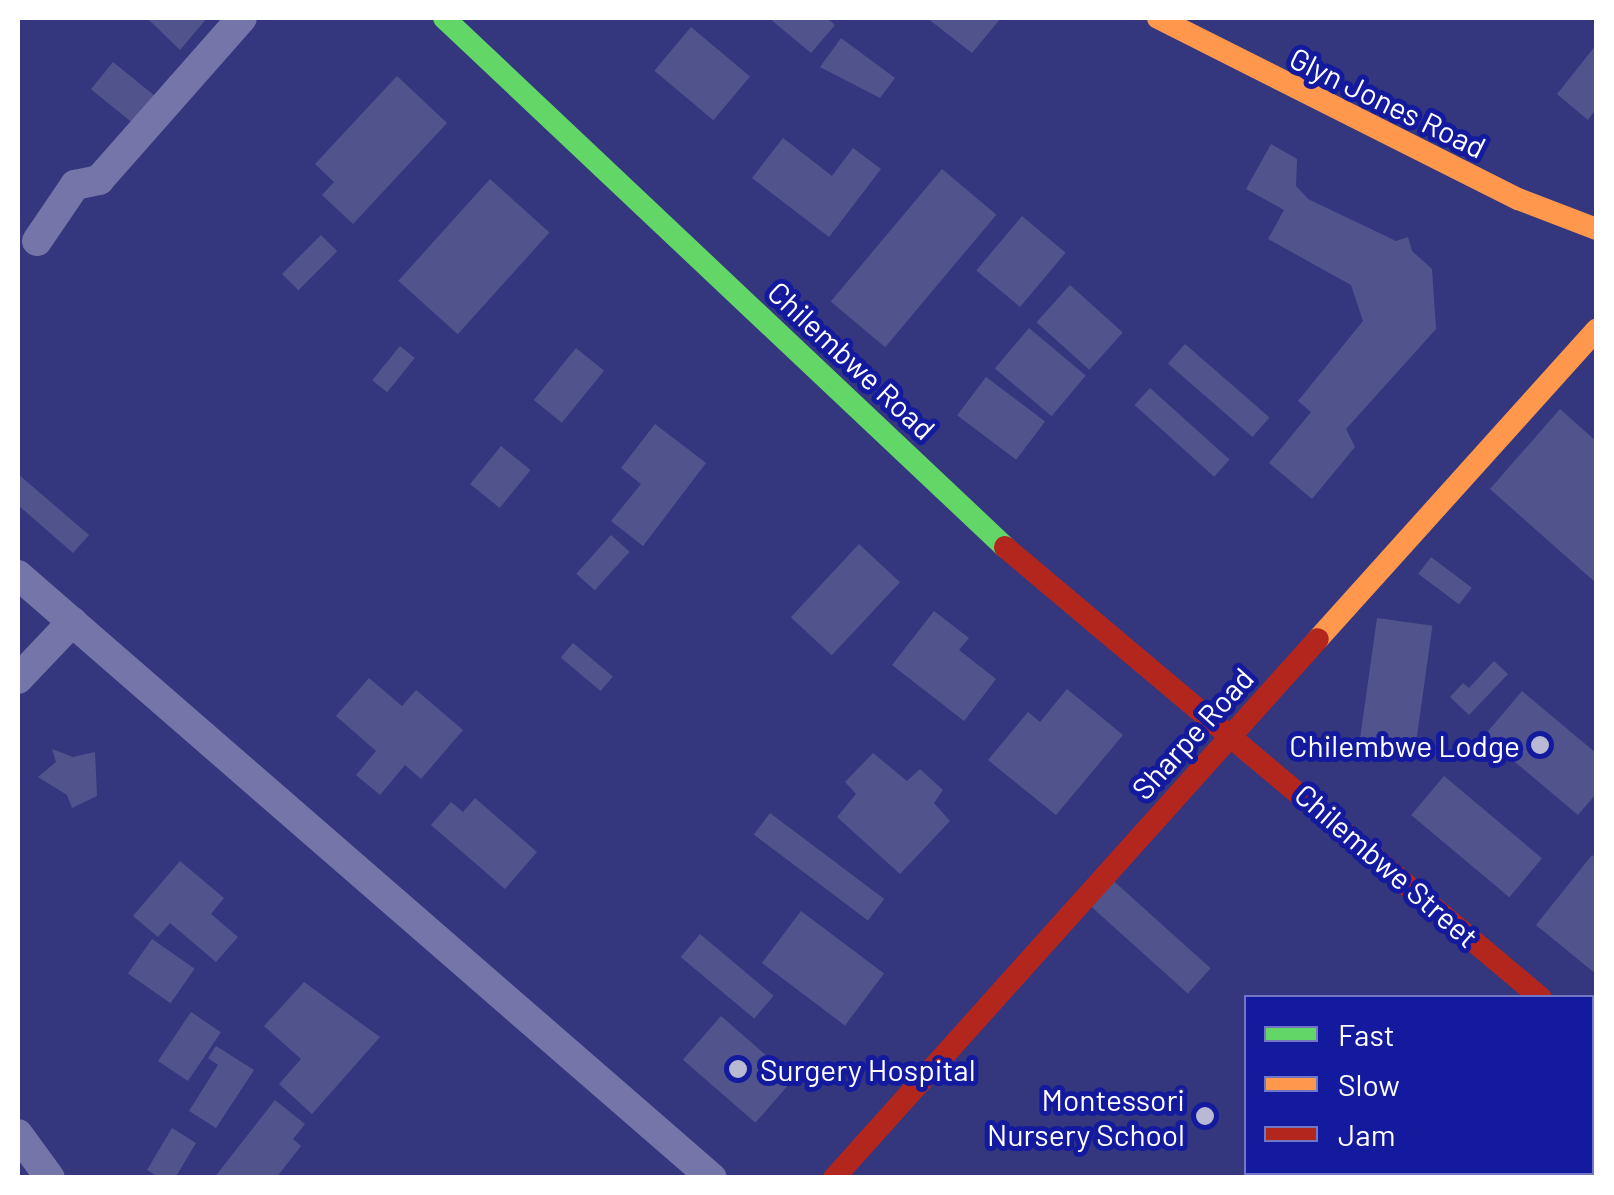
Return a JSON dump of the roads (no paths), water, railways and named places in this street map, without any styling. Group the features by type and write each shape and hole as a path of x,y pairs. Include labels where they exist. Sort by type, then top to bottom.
{"street":[{"path":"37,241 76,185 99,180 242,18"},
{"name":"Chilembwe Road","path":"444,18 1020,561 1113,643 1232,732"},
{"name":"Glyn Jones Road","path":"1158,18 1500,191 1596,230"},
{"name":"Sharpe Road","path":"834,1178 1596,330"},
{"path":"18,575 712,1178"},
{"path":"18,679 72,622"},
{"name":"Chilembwe Street","path":"1232,732 1539,995"},
{"path":"18,1134 50,1178"}],"place":[{"name":"Chilembwe Lodge","path":"1540,745"},
{"name":"Surgery Hospital","path":"738,1069"},
{"name":"Montessori Nursery School","path":"1205,1116"}]}
